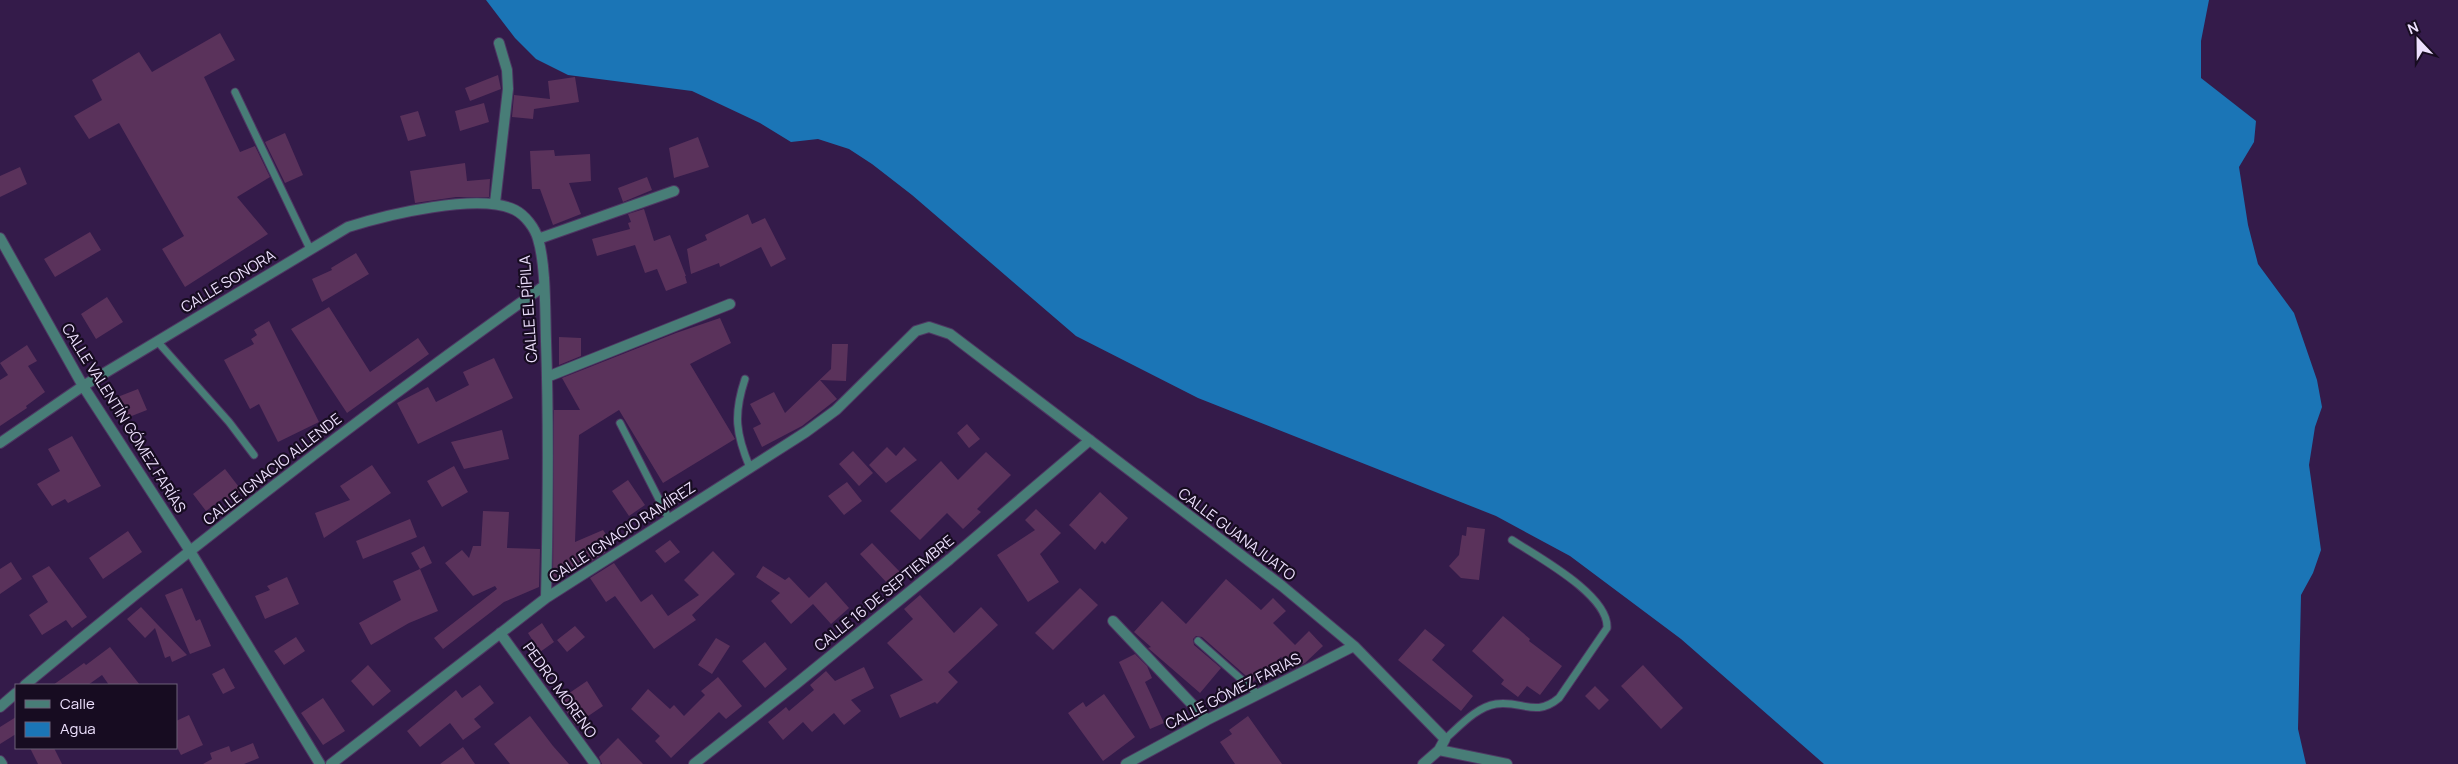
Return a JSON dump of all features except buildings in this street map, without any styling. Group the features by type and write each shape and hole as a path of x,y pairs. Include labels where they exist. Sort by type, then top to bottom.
{"street":[{"path":"495,204 508,89 507,70 499,44"},
{"path":"538,238 674,191"},
{"name":"CALLE EL PÍPILA","path":"495,204 515,210 522,215 528,220 538,238 544,286 547,377 549,480 546,598"},
{"name":"CALLE SONORA","path":"0,444 83,386 348,227 377,218 450,206 495,204"},
{"name":"CALLE VALENTÍN GÓMEZ FARÍAS","path":"0,238 3,250 83,386 190,551 320,764"},
{"name":"CALLE IGNACIO ALLENDE","path":"27,684 190,551 434,363 544,286"},
{"path":"547,377 730,304"},
{"name":"CALLE GUANAJUATO","path":"928,327 950,334 1282,586 1354,646 1445,739"},
{"name":"CALLE IGNACIO RAMÍREZ","path":"331,764 546,598 750,468 836,410 916,331 928,327"},
{"name":"CALLE 16 DE SEPTIEMBRE","path":"694,764 935,572 1090,440"},
{"path":"1113,621 1207,720"},
{"name":"PEDRO MORENO","path":"500,633 595,764"},
{"name":"CALLE GÓMEZ FARIAS","path":"1126,764 1207,720 1354,646"},
{"path":"0,706 15,694"},
{"path":"1423,764 1439,750 1445,739"},
{"path":"1439,750 1507,764"}],"lane":[{"path":"234,92 310,249"},
{"path":"157,341 229,422 254,455"},
{"path":"745,379 736,416 740,441 750,468"},
{"path":"620,423 669,519"},
{"path":"1445,739 1480,710 1487,707 1506,704 1542,708 1554,703 1560,698 1607,628 1606,615 1594,598 1512,540"},
{"path":"1198,641 1259,695"}],"water":[{"path":"486,0 2209,0 2201,41 2201,78 2256,121 2254,142 2239,167 2248,225 2258,264 2294,313 2317,380 2322,407 2315,427 2309,465 2321,550 2313,573 2301,595 2298,729 2306,764 1824,764 1681,639 1570,556 1496,516 1198,398 1076,336 912,195 849,149 818,139 791,142 760,123 692,91 568,75 536,59 515,38"}]}
